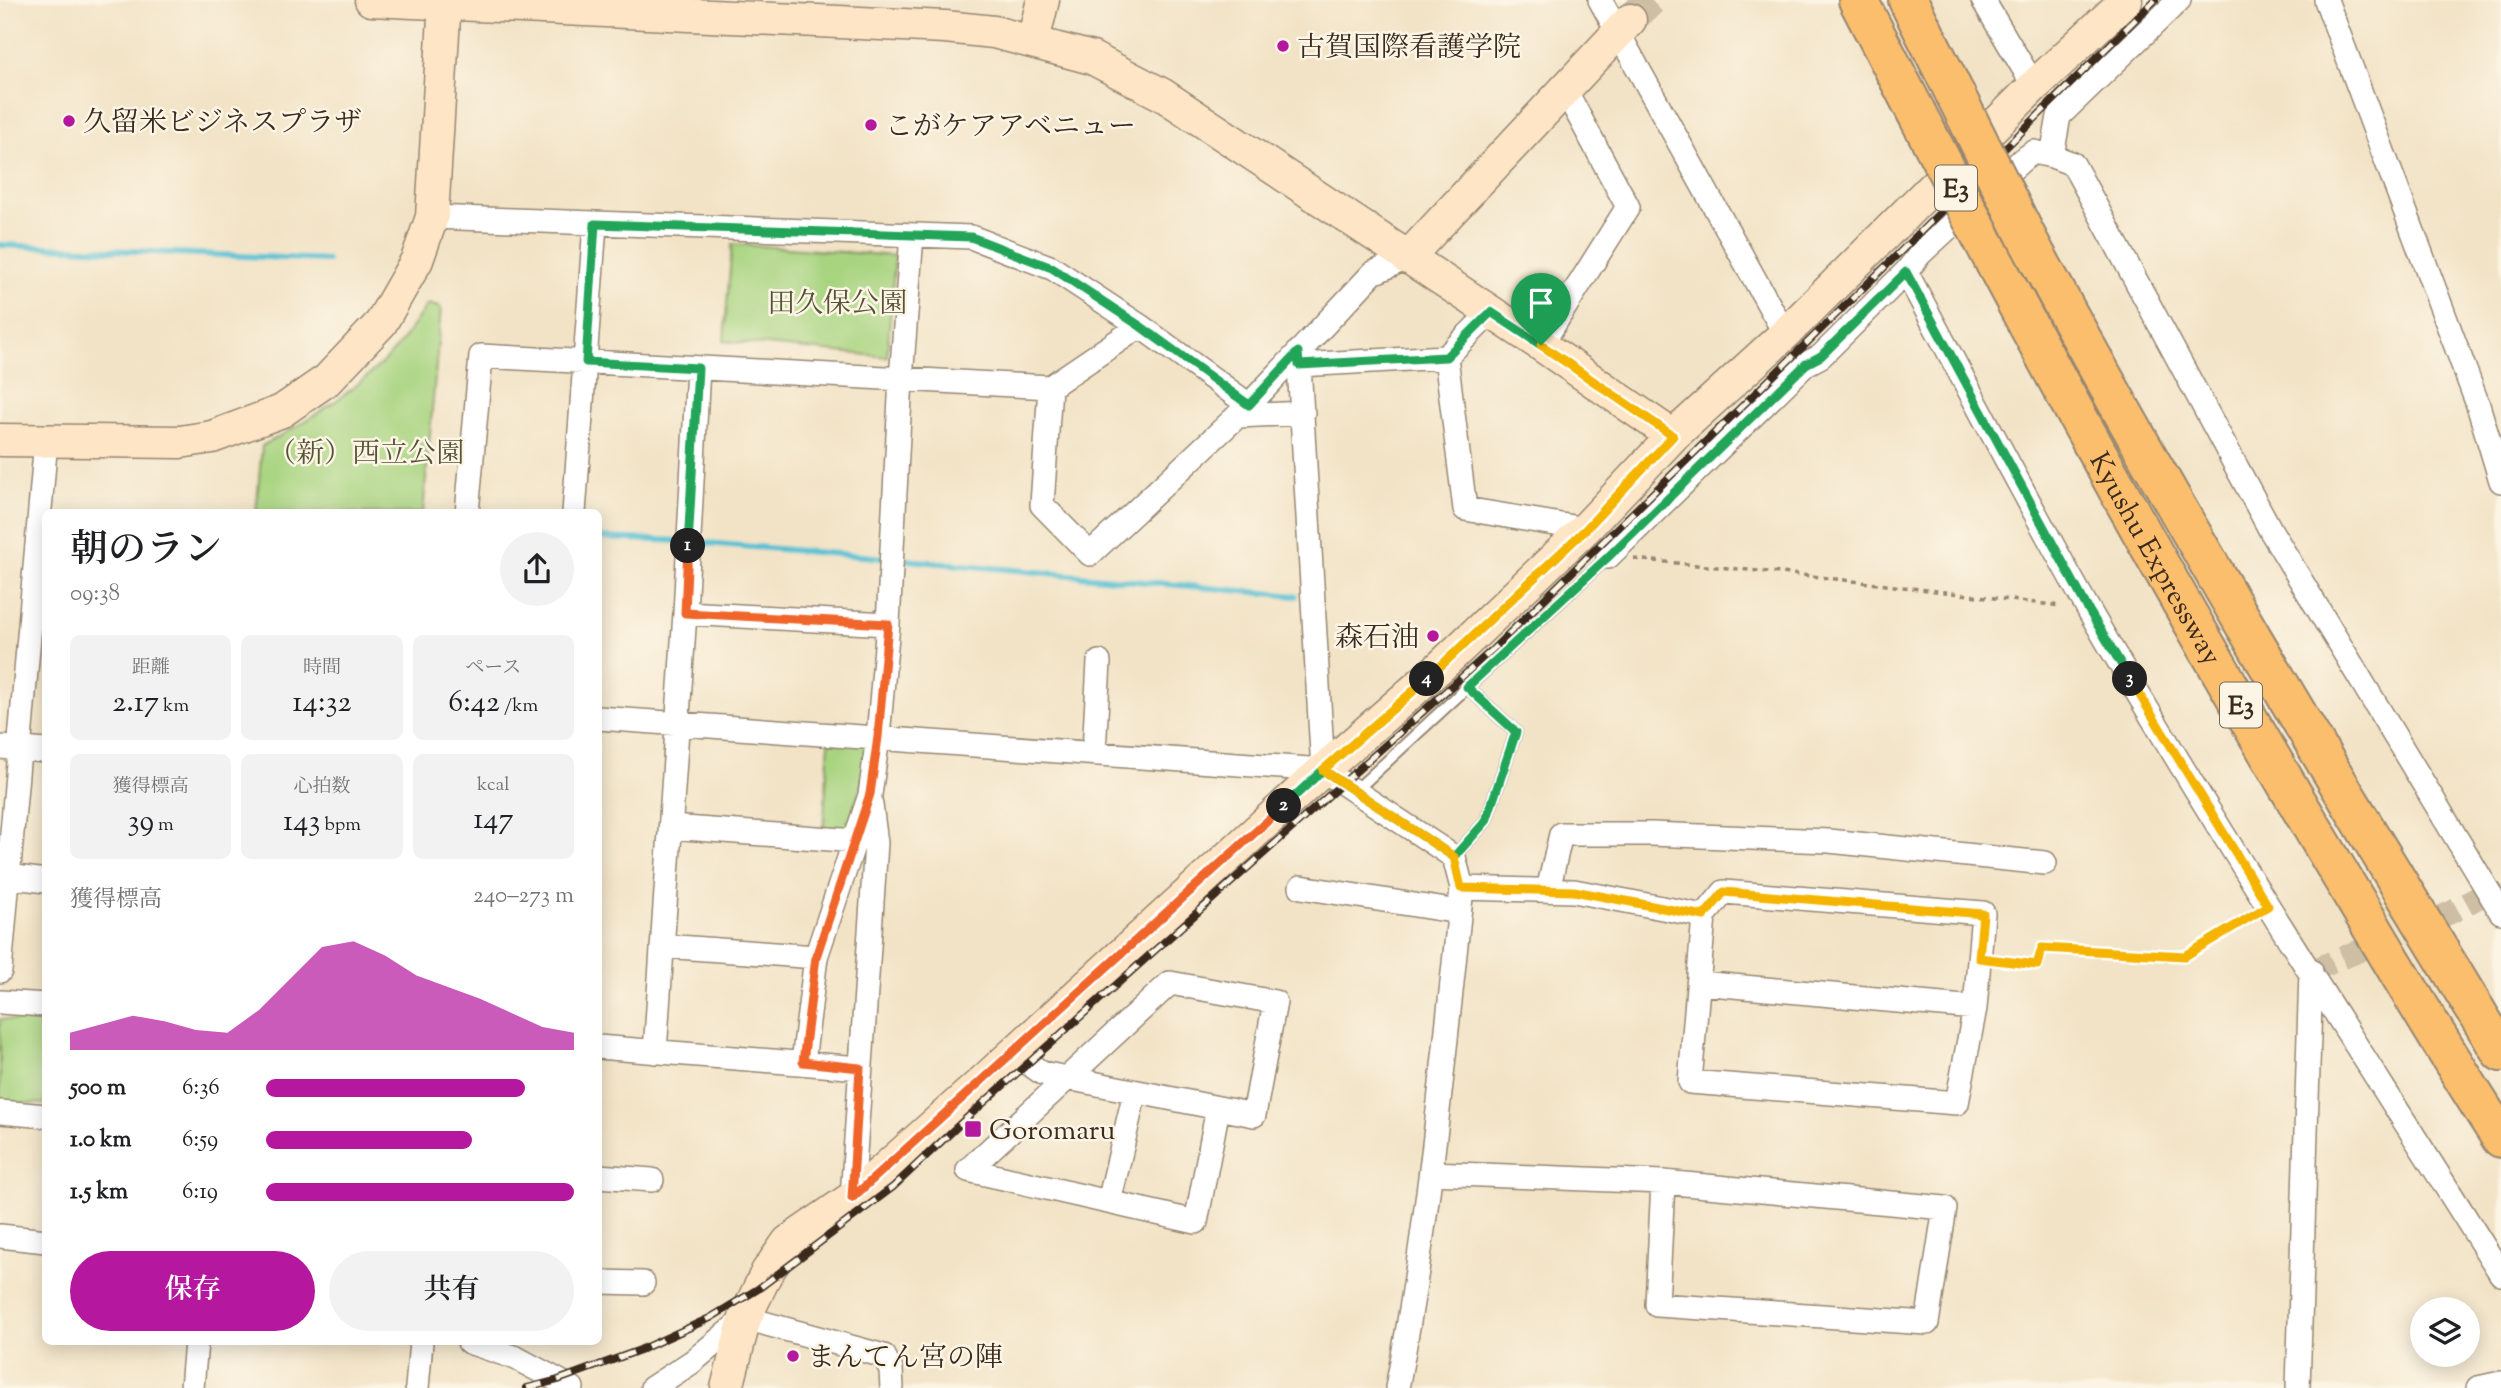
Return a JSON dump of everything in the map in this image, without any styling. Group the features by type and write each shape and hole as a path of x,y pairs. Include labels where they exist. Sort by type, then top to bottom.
{"highway":[{"name":"Kyushu Expressway","path":"1908,0 2029,242 2121,413 2321,757 2501,1052"},
{"name":"Kyushu Expressway","path":"1854,6 1916,112 2084,431 2281,776 2467,1087 2501,1138"}],"street":[{"path":"371,0 946,27 994,32 1092,58 1163,95 1541,345 1673,436"},
{"path":"1032,41 1043,0"},
{"path":"1600,0 1623,27 1784,334"},
{"path":"1983,0 2034,86"},
{"path":"727,1388 745,1318 766,1272 788,1242 852,1198 1440,667 1586,529 1673,436 1784,334 2034,86 2126,0"},
{"path":"2052,156 2059,116 2179,0"},
{"path":"2326,0 2478,405 2501,481"},
{"path":"0,440 180,442 212,437 282,411 327,380 381,323 417,260 432,217 444,2"},
{"path":"1050,387 1042,505 1090,554 1299,358 1373,273 1407,258 1623,27"},
{"path":"1541,345 1628,207 1565,90"},
{"path":"1608,557 1728,438 1806,364 1821,356 1906,272 1920,254 2022,160 2034,152 2073,164 2271,531 2495,890 2501,912"},
{"path":"432,217 971,237 1052,268 1140,326 1243,411 1303,413"},
{"path":"574,509 595,224"},
{"path":"803,1062 816,957 870,794 878,737 888,624 901,379 912,235"},
{"path":"1906,272 2088,609 2268,906 2501,1274"},
{"path":"1299,358 1446,357 1491,312"},
{"path":"467,509 481,356 1050,387 1140,326"},
{"path":"1446,357 1465,509 1586,529"},
{"path":"1299,358 1323,770"},
{"path":"655,1052 685,613 698,368"},
{"path":"0,971 10,747 46,440"},
{"path":"685,613 888,624"},
{"path":"1094,752 1099,662"},
{"path":"602,718 1323,770 1454,857 1461,888 1431,1173 1420,1263 1397,1388"},
{"path":"10,747 42,751"},
{"path":"852,1198 876,843 870,794"},
{"path":"671,827 856,841"},
{"path":"1548,890 1561,834 1651,834 1829,841 2045,863"},
{"path":"4,875 42,880"},
{"path":"1301,887 1459,912"},
{"path":"1461,888 1574,891 1704,916"},
{"path":"1724,892 1983,914 1975,1008 1957,1103 1690,1082 1704,916 1724,892"},
{"path":"663,946 816,957"},
{"path":"2298,1388 2311,971"},
{"path":"1018,1049 1028,1063 1042,1073 1067,1078 1135,1092 1218,1108 1254,1115 1275,1002 1170,983 1067,1078 968,1170 1196,1222 1218,1108"},
{"path":"1700,983 1975,1008"},
{"path":"0,1002 42,1005"},
{"path":"602,1047 860,1068"},
{"path":"1109,1202 1135,1092"},
{"path":"0,1112 42,1116"},
{"path":"1431,1173 1663,1182 1945,1208 1927,1323 1657,1305 1663,1182"},
{"path":"602,1176 652,1180"},
{"path":"0,1236 42,1241"},
{"path":"602,1282 643,1283"},
{"path":"652,1388 692,1362 745,1318"},
{"path":"745,1318 884,1356 891,1370 892,1388"},
{"path":"192,1388 196,1345"},
{"path":"417,1388 421,1345"},
{"path":"487,1345 516,1350 572,1388"},
{"path":"2478,1388 2501,1383"}],"lane":[{"path":"1355,791 1608,557"},
{"path":"1454,857 1486,821 1516,732 1467,687"}],"path":[{"path":"1608,557 1811,576 2088,609"},
{"path":"1979,958 2037,965 2042,948 2185,956 2268,906"}],"green space":[{"name":"田久保公園","path":"732,244 895,256 887,357 724,341"},
{"name":"（新）西立公園","path":"428,304 441,308 423,509 256,509 262,446 348,392 398,347"},
{"path":"829,742 868,744 868,762 845,837 823,836"},
{"path":"0,1019 42,1022 42,1104 0,1102"}],"waterway":[{"path":"0,245 327,260"},
{"path":"602,538 684,541"},
{"path":"694,542 886,558"},
{"path":"897,559 1296,596"}],"tunnel":[{"path":"1630,20 1651,0"},
{"path":"2311,971 2452,912 2488,892"}],"railway":[{"path":"527,1388 558,1380 640,1350 710,1318 758,1289 893,1187 961,1123 1491,651 2155,0"}],"place":[{"name":"古賀国際看護学院","path":"1283,46"},
{"name":"久留米ビジネスプラザ","path":"69,121"},
{"name":"こがケアアベニュー","path":"871,125"},
{"name":"森石油","path":"1433,636"},
{"name":"Goromaru","path":"973,1129"},
{"name":"まんてん宮の陣","path":"793,1356"}],"route":[{"path":"1541,345 1491,312 1446,357 1299,365 1298,352 1249,405 1140,326 1052,268 971,237 595,224 586,362 698,368 685,613 888,624 870,794 816,957 803,1062 860,1068 852,1198 1323,770 1342,783 1454,857 1486,821 1516,732 1467,687 1608,557 1806,364 1821,356 1906,272 2088,609 2268,906 2185,956 2042,948 2037,965 1979,958 1983,914 1724,892 1704,916 1574,891 1461,888 1454,857 1323,770 1440,667 1586,529 1673,436 1541,345"}]}
